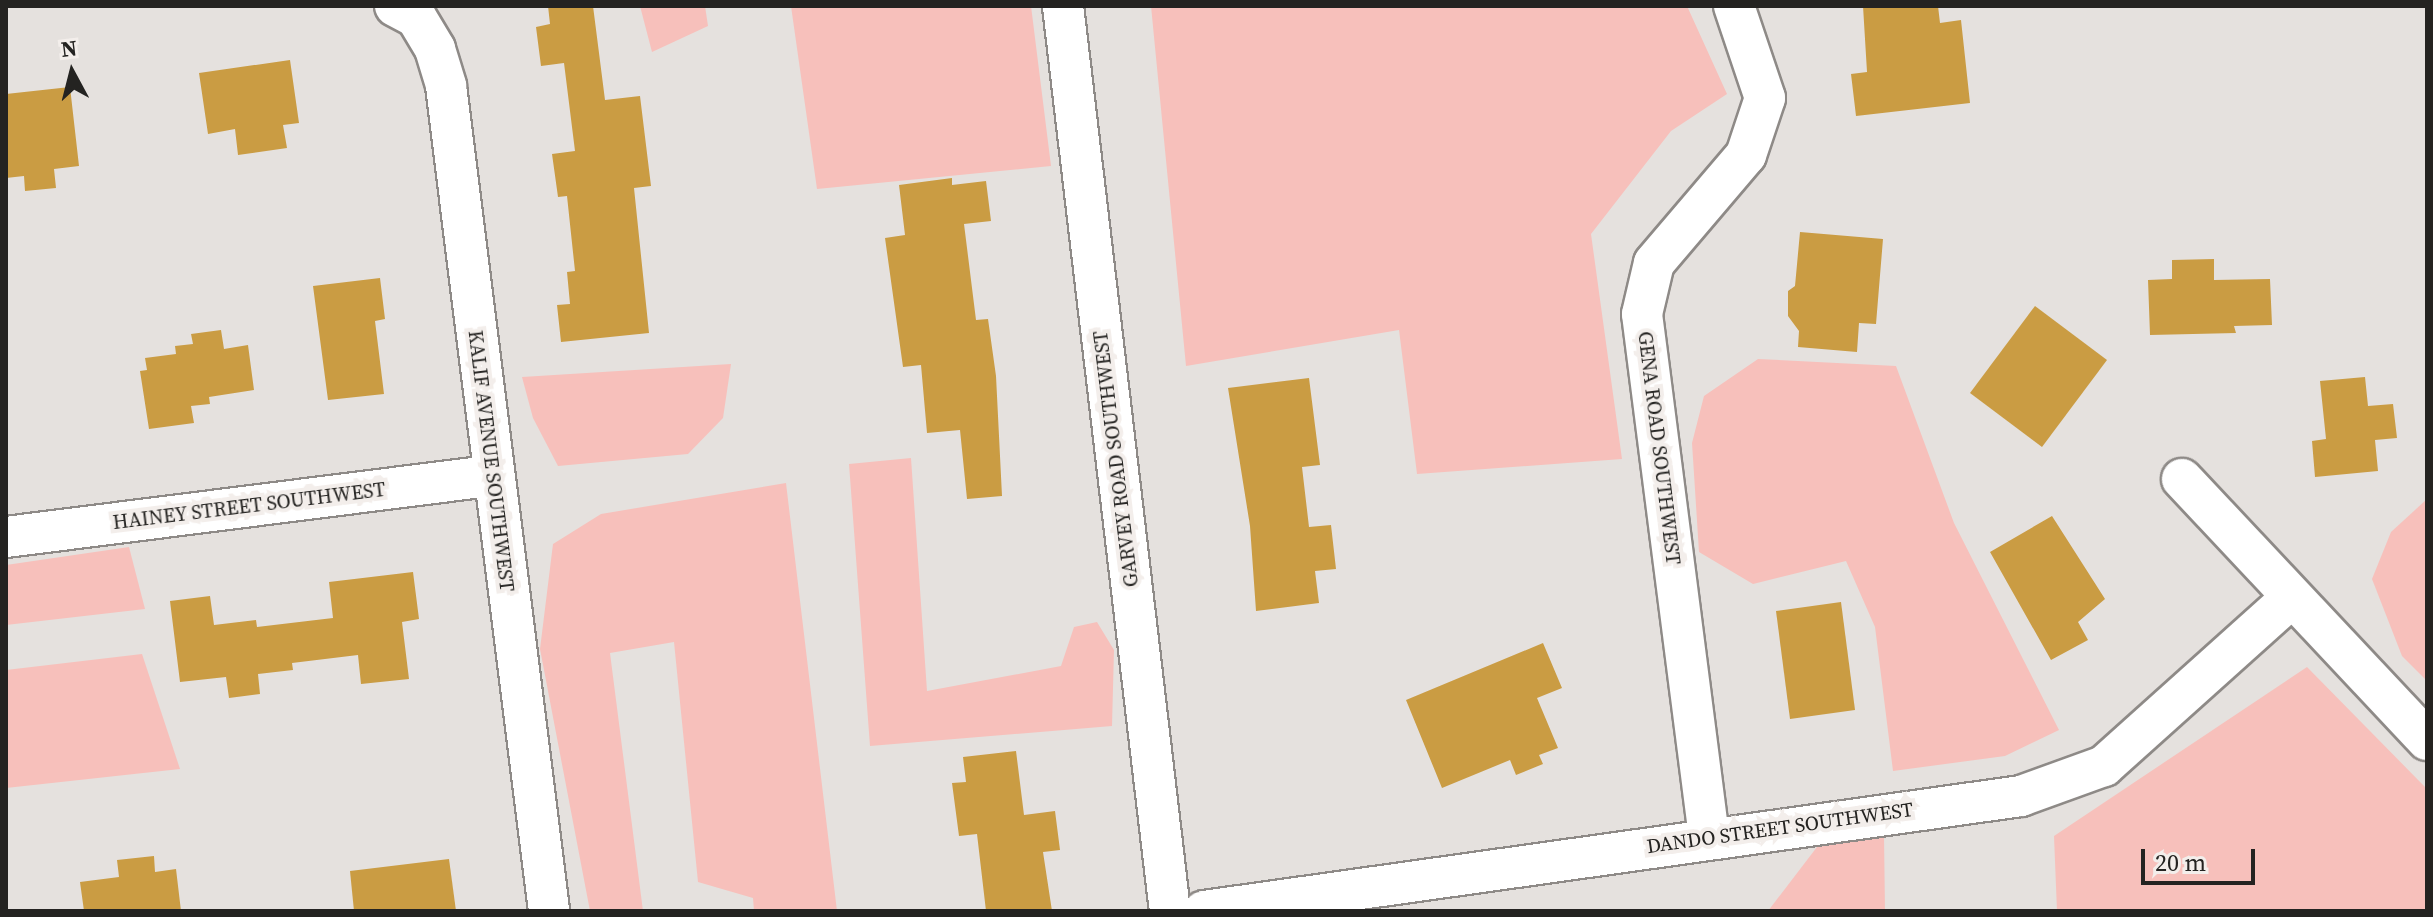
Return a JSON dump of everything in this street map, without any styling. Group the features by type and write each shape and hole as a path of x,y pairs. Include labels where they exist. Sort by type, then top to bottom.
{"street":[{"name":"GARVEY ROAD SOUTHWEST","path":"1063,6 1170,911"},
{"name":"GENA ROAD SOUTHWEST","path":"1709,837 1642,314 1654,263 1746,155 1765,98 1734,6"},
{"name":"KALIF AVENUE SOUTHWEST","path":"406,12 435,49 446,86 492,476 549,911"},
{"name":"HAINEY STREET SOUTHWEST","path":"6,537 492,476"},
{"path":"2182,479 2290,599 2427,740"},
{"name":"DANDO STREET SOUTHWEST","path":"1204,911 1709,837 2021,796 2104,766 2290,599"}],"shaded area":[{"path":"640,6 705,6 708,26 652,52"},
{"path":"791,6 1031,6 1051,166 817,189"},
{"path":"1151,6 1687,6 1727,94 1671,131 1591,234 1622,459 1417,474 1399,330 1186,366"},
{"path":"1758,359 1896,366 1954,523 2059,730 2005,756 1893,771 1875,627 1846,561 1753,584 1699,552 1692,443 1704,396"},
{"path":"731,364 723,418 688,454 558,466 533,418 522,377"},
{"path":"911,458 927,691 1061,666 1074,627 1097,622 1114,650 1112,726 870,746 849,464"},
{"path":"786,483 837,911 754,911 753,898 698,882 674,642 610,653 643,911 590,911 540,649 553,544 601,514"},
{"path":"2427,499 2427,681 2402,656 2372,579 2391,532"},
{"path":"129,547 145,609 6,625 6,565"},
{"path":"142,654 180,769 6,788 6,670"},
{"path":"2307,667 2427,789 2427,911 2057,911 2054,836"},
{"path":"1884,837 1885,911 1768,911 1817,847"}],"building":[{"path":"548,6 593,6 605,100 640,96 651,186 634,188 649,333 561,342 557,305 570,304 567,272 575,271 567,196 558,197 552,154 575,151 564,63 541,66 536,27 550,24"},
{"path":"1863,6 1938,6 1940,23 1961,20 1970,103 1856,116 1851,74 1867,72"},
{"path":"290,60 299,123 283,125 287,148 238,155 235,129 208,134 199,73"},
{"path":"70,87 79,166 54,169 56,188 25,191 24,176 6,178 6,94"},
{"path":"952,178 952,185 986,181 991,221 964,224 976,320 988,319 996,376 1002,496 967,499 960,430 927,433 921,365 903,367 885,238 905,235 899,185"},
{"path":"1800,232 1883,239 1876,324 1859,323 1857,352 1798,347 1799,331 1788,316 1788,291 1795,286"},
{"path":"2214,259 2214,280 2270,279 2272,325 2234,326 2236,333 2150,335 2148,280 2172,279 2172,260"},
{"path":"380,278 385,319 375,321 384,394 328,400 313,286"},
{"path":"2035,306 2107,360 2042,447 1970,393"},
{"path":"221,330 224,349 248,345 254,390 209,397 210,404 191,406 194,423 149,429 140,371 147,370 145,358 176,354 175,346 193,344 191,334"},
{"path":"2365,377 2368,406 2393,404 2397,438 2375,440 2378,471 2315,477 2312,441 2326,439 2320,381"},
{"path":"1309,378 1320,465 1302,467 1309,527 1331,525 1336,569 1315,571 1319,603 1256,611 1250,526 1228,388"},
{"path":"2052,516 2105,599 2078,622 2088,640 2051,660 1990,552"},
{"path":"413,572 419,619 402,622 409,679 361,684 358,655 292,663 293,670 258,674 260,694 229,698 226,677 180,682 170,601 210,596 214,625 256,620 257,627 333,618 329,582"},
{"path":"1841,602 1855,710 1790,719 1776,611"},
{"path":"1543,643 1562,688 1537,698 1558,748 1539,755 1543,764 1516,775 1510,760 1442,788 1406,700"},
{"path":"1016,751 1024,815 1055,811 1060,850 1043,852 1052,911 986,911 977,834 959,836 952,783 966,782 963,757"},
{"path":"154,856 155,872 176,869 181,911 84,911 80,882 119,877 117,860"},
{"path":"449,859 456,911 354,911 350,871"}]}
